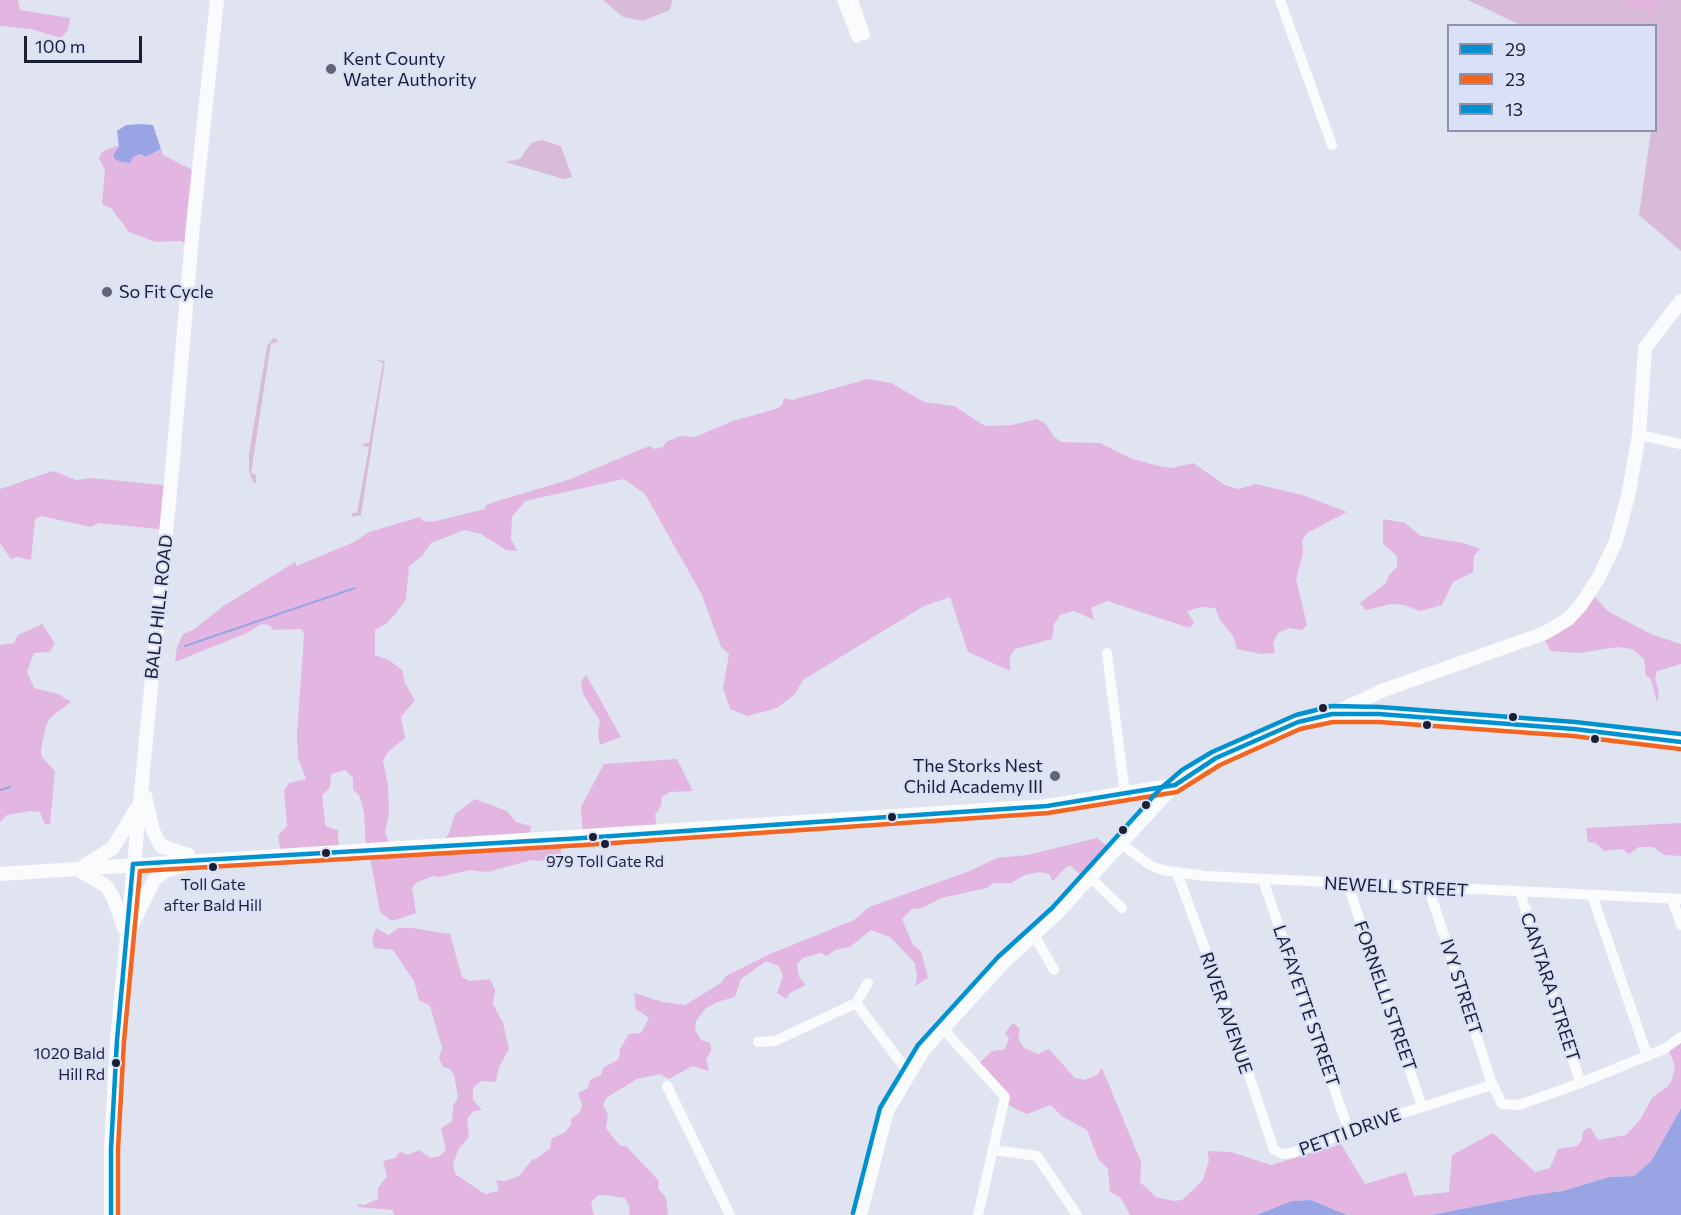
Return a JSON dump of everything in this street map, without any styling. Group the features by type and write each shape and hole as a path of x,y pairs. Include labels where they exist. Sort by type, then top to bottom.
{"main road":[{"name":"BALD HILL ROAD","path":"111,1215 114,1081 193,225 217,0"},
{"path":"860,1215 887,1111 908,1072 924,1049 1004,962 1034,935 1175,785 1223,754 1298,722 1332,714 1384,690 1545,633 1568,620 1593,588 1616,541 1628,496 1639,435 1645,348 1681,301"},
{"path":"1332,714 1379,714 1550,727 1681,742"},
{"path":"142,780 153,831 161,846 183,855 214,859"},
{"path":"0,874 583,838 1030,807 1175,785"},
{"path":"76,869 113,848 140,799"},
{"path":"127,935 146,893 157,878 171,869 214,859"},
{"path":"76,869 88,873 106,886 114,897 127,935"}],"street":[{"path":"842,0 861,37 853,0"},
{"path":"1280,0 1332,145"},
{"path":"1639,435 1681,444"},
{"path":"1107,652 1125,794"},
{"name":"NEWELL STREET","path":"1120,843 1150,865 1177,873 1348,885 1677,899"},
{"name":"RIVER AVENUE","path":"1177,873 1225,1003 1270,1144 1278,1152"},
{"path":"1090,877 1122,908"},
{"name":"LAFAYETTE STREET","path":"1263,880 1349,1132"},
{"name":"FORNELLI STREET","path":"1348,885 1422,1107"},
{"name":"IVY STREET","path":"1429,889 1492,1085"},
{"name":"CANTARA STREET","path":"1520,892 1581,1082"},
{"path":"1592,895 1647,1055"},
{"path":"1677,899 1681,925"},
{"path":"1034,935 1054,970"},
{"path":"758,1042 775,1041 856,1004 868,983"},
{"path":"856,1004 908,1072"},
{"path":"943,1029 1005,1097 978,1215"},
{"path":"1492,1085 1502,1104 1513,1105 1581,1082 1664,1049 1681,1037"},
{"name":"PETTI DRIVE","path":"1278,1152 1292,1153 1492,1085"},
{"path":"667,1086 730,1215"},
{"path":"993,1150 1037,1156 1077,1215"}],"shaded area":[{"path":"0,0 18,0 20,10 70,18 68,30 62,37 58,37 31,29 0,26"},
{"path":"603,0 672,0 670,10 643,21 623,17"},
{"path":"1468,0 1681,0 1681,251 1639,215 1651,132 1657,132 1657,24 1518,24"},
{"path":"1622,0 1663,0 1655,13 1649,13"},
{"path":"542,140 561,146 572,177 564,179 505,162 520,159 531,143"},
{"path":"119,145 133,157 141,154 147,157 161,149 163,155 194,171 191,249 181,241 155,242 129,232 111,208 102,204 105,170 99,158 102,152"},
{"path":"273,338 278,340 276,343 271,343 251,473 256,475 256,483 253,482 249,471 249,454 267,346"},
{"path":"376,360 385,361 361,515 352,517 352,513 357,513 369,447 363,446 364,443 369,443 383,363"},
{"path":"868,379 891,383 924,402 954,406 985,426 1012,425 1036,419 1045,423 1054,437 1062,442 1100,443 1130,458 1158,466 1172,468 1193,463 1225,485 1238,489 1256,484 1302,495 1347,512 1307,533 1302,540 1303,553 1296,579 1307,625 1302,630 1289,628 1278,633 1273,643 1275,653 1261,654 1237,649 1233,636 1220,620 1215,608 1201,607 1187,611 1194,623 1190,628 1107,601 1091,608 1094,620 1074,611 1060,615 1054,624 1052,639 1015,649 1010,656 1010,671 968,652 950,597 924,606 803,680 795,694 777,708 748,716 730,709 723,688 729,654 721,647 702,595 645,494 624,479 525,501 512,517 511,539 517,551 506,550 481,534 464,530 431,543 422,556 409,566 406,599 386,624 375,630 375,655 389,660 402,670 405,683 415,700 401,717 405,738 388,752 383,761 388,785 389,813 385,833 391,848 440,846 449,833 455,814 475,799 507,811 516,822 531,826 528,839 561,838 561,856 539,861 532,860 487,872 470,870 440,877 433,876 416,883 412,888 416,913 392,921 380,912 369,851 366,850 364,812 359,795 353,790 353,778 345,770 331,774 330,788 322,795 325,823 327,827 338,830 339,852 281,854 278,835 287,826 284,790 289,783 306,779 298,758 297,735 304,634 301,629 273,630 269,625 261,624 247,633 175,662 177,647 183,634 193,630 222,607 295,562 297,566 354,542 369,532 420,517 423,521 432,522 485,509 486,505 568,480 649,446 655,449 663,447 666,442 680,436 695,437 733,421 776,409 782,405 784,398 792,400"},
{"path":"53,471 76,480 92,478 172,486 168,530 99,523 91,527 41,516 35,519 31,560 17,557 11,559 0,543 0,489"},
{"path":"1383,519 1405,523 1421,536 1464,543 1480,549 1474,555 1473,572 1453,582 1442,605 1420,611 1404,605 1391,604 1366,610 1360,603 1386,583 1389,575 1397,567 1397,556 1383,544"},
{"path":"1595,597 1609,612 1651,634 1681,644 1681,664 1657,671 1655,679 1659,693 1657,702 1651,679 1646,676 1644,659 1632,649 1618,647 1579,653 1551,651 1542,636 1584,608"},
{"path":"42,624 55,643 50,652 34,653 27,672 34,688 58,694 71,702 51,717 46,725 41,750 42,757 55,771 50,824 45,824 40,812 30,811 7,815 0,822 0,645 14,643 18,635"},
{"path":"586,675 621,737 600,745 598,734 600,721 583,694 581,681"},
{"path":"677,759 693,791 670,792 662,797 661,806 655,815 657,830 583,836 581,807 604,764"},
{"path":"1681,823 1681,856 1664,855 1653,847 1639,847 1629,854 1622,849 1604,851 1596,843 1588,842 1586,828"},
{"path":"1097,838 1112,850 1084,878 1071,866 1067,866 1053,881 1049,874 1040,872 1025,875 1011,883 993,883 987,888 941,898 922,908 912,909 902,919 913,945 921,951 928,978 915,986 917,977 915,963 890,937 871,930 850,947 835,950 827,956 820,953 803,958 797,964 799,977 806,985 790,993 786,999 777,993 783,976 779,966 766,961 741,979 735,997 717,1002 705,1009 696,1021 695,1030 701,1040 710,1043 711,1051 706,1059 709,1071 692,1066 669,1079 660,1074 637,1079 606,1098 603,1106 608,1114 606,1128 620,1146 626,1146 659,1181 658,1188 666,1198 668,1215 629,1215 630,1208 625,1198 603,1195 597,1196 591,1203 594,1215 394,1215 393,1210 359,1207 357,1204 364,1205 378,1199 378,1188 387,1176 383,1161 395,1158 400,1152 408,1155 419,1150 430,1158 440,1156 446,1150 441,1128 452,1122 453,1106 458,1097 454,1075 450,1069 443,1067 439,1058 442,1048 430,1006 419,1000 414,981 393,950 374,948 372,939 376,928 389,935 398,928 450,934 462,977 469,981 490,979 495,990 493,1004 503,1023 509,1049 499,1067 496,1082 481,1081 473,1088 473,1100 482,1110 474,1111 467,1119 469,1137 459,1148 453,1164 455,1174 485,1194 499,1191 496,1180 504,1181 519,1176 532,1160 550,1148 552,1138 564,1133 571,1125 571,1119 580,1112 582,1105 578,1093 588,1088 590,1080 601,1075 603,1068 619,1059 620,1049 629,1034 641,1033 649,1018 636,1009 634,993 663,1002 685,1005 721,983 726,976 770,954 854,920 869,907 967,872 997,858 1027,855"},
{"path":"1013,1023 1020,1029 1018,1038 1024,1048 1038,1054 1049,1049 1075,1078 1084,1080 1097,1075 1102,1068 1141,1162 1140,1182 1156,1197 1174,1201 1182,1200 1203,1180 1209,1160 1207,1151 1231,1152 1271,1165 1341,1144 1365,1184 1406,1172 1414,1196 1449,1192 1452,1155 1493,1133 1535,1172 1550,1168 1558,1149 1577,1146 1582,1140 1583,1131 1590,1127 1598,1140 1626,1135 1640,1120 1652,1098 1667,1087 1672,1080 1675,1066 1668,1048 1681,1038 1681,1108 1652,1160 1634,1176 1609,1177 1563,1191 1431,1215 1347,1215 1311,1200 1292,1201 1256,1215 1130,1215 1121,1198 1110,1192 1108,1169 1098,1159 1087,1130 1063,1117 1050,1105 1027,1114 1004,1103 978,1064 992,1051 1005,1049 1009,1039 1005,1033"}],"water":[{"path":"126,125 153,125 161,149 146,157 141,154 133,157 130,163 115,159 113,155 119,147 117,131"},
{"path":"1681,1108 1681,1215 1431,1215 1563,1191 1609,1177 1634,1176 1652,1160"},
{"path":"1311,1200 1347,1215 1256,1215 1292,1201"}],"waterway":[{"path":"185,646 355,588"},
{"path":"0,790 10,787"}],"transit line":[{"name":"13","path":"853,1213 880,1108 918,1045 998,957 1052,908 1160,789 1182,770 1212,752 1296,715 1332,706 1380,707 1575,722 1681,734"},
{"name":"29","path":"111,1215 111,1149 117,1040 133,864 583,838 1047,806 1175,785 1216,758 1298,722 1332,714 1379,714 1574,729 1681,742"},
{"name":"23","path":"118,1215 118,1149 124,1041 140,871 584,845 1048,813 1177,792 1220,765 1300,729 1333,722 1379,722 1573,736 1680,749"}],"place":[{"name":"Kent County Water Authority","path":"331,69"},
{"name":"So Fit Cycle","path":"107,292"},
{"name":"The Storks Nest Child Academy III","path":"1055,776"},
{"name":"979 Toll Gate Rd","path":"605,844"},
{"name":"Toll Gate after Bald Hill","path":"213,867"},
{"name":"1020 Bald Hill Rd","path":"116,1063"}]}
